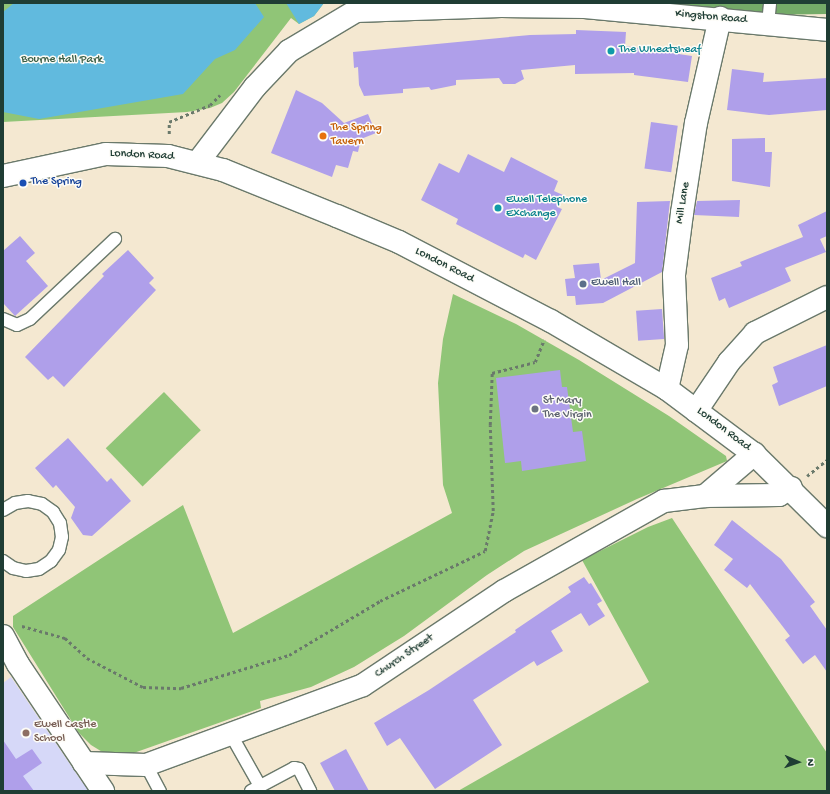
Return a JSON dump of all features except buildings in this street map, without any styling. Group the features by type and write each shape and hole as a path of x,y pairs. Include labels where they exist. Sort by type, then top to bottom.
{"street":[{"name":"Kingston Road","path":"357,7 570,7 720,18 769,13 827,30"},
{"path":"198,162 255,87 289,51 357,7"},
{"name":"Mill Lane","path":"667,389 677,345 674,275 696,122 720,18"},
{"name":"London Road","path":"3,176 106,154 168,156 198,162 399,242 551,321 667,389 754,454 791,488 827,526"},
{"path":"696,411 729,362 755,333 827,297"},
{"path":"705,496 754,454"},
{"name":"Church Street","path":"84,763 146,765 363,684 504,591 664,501 705,496 779,496 791,488"},
{"path":"10,631 18,664 103,791"}],"lane":[{"path":"3,319 17,325 30,319 115,239"},
{"path":"3,510 15,503 28,501 42,504 53,512 60,523 62,537 59,550 51,561 39,569 26,571 13,568 3,561"},
{"path":"230,733 256,788 294,768 299,769 310,791"},
{"path":"146,765 160,791"}],"path":[{"path":"168,156 169,122 210,105 227,90"},
{"path":"10,631 65,638 88,658 143,687 180,688 289,655 380,601 485,551 493,511 490,425 492,374 535,362 551,321"}],"shaded area":[{"name":"Ewell Castle School","path":"11,677 82,782 92,791 3,791 3,683"}],"green space":[{"name":"Bourne Hall Park","path":"3,3 324,3 314,16 299,24 291,18 234,92 222,103 210,108 187,112 3,122"},
{"path":"654,3 827,3 827,14 756,15"},
{"path":"453,294 516,324 579,360 669,416 726,456 727,461 637,499 524,551 487,575 404,636 354,667 311,687 260,701 261,708 128,755 104,753 91,745 79,733 13,627 13,616 183,505 233,633 452,513 443,485 438,383 443,339"},
{"path":"164,392 201,430 143,486 106,448"},
{"path":"672,518 827,753 827,791 458,791 649,682 582,560 648,527"}],"water":[{"name":"Bourne Hall Park","path":"14,3 255,3 264,17 235,50 215,59 183,94 39,119 3,112 3,12"},
{"path":"286,3 324,3 314,16 299,24"}],"place":[{"name":"The Wheatsheaf","path":"611,51"},
{"name":"The Spring Tavern","path":"323,136"},
{"name":"The Spring","path":"23,183"},
{"name":"Ewell Telephone Exchange","path":"498,208"},
{"name":"Ewell Hall","path":"583,284"},
{"name":"St Mary The Virgin","path":"535,409"},
{"name":"Ewell Castle School","path":"26,733"}]}
